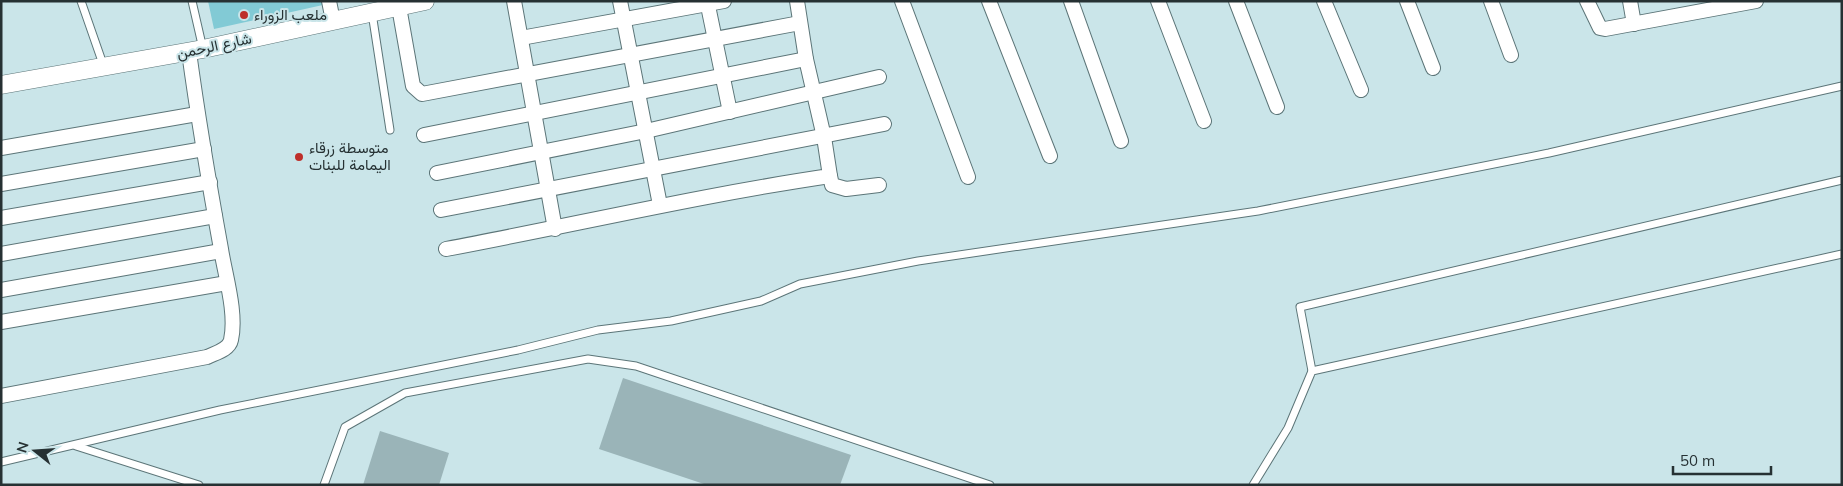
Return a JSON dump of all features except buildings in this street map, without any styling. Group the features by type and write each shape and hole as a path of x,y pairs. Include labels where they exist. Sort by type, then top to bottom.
{"street":[{"path":"330,1 333,21"},
{"name":"شارع الرحمن","path":"1,86 196,50 425,1"},
{"path":"514,1 555,229"},
{"path":"620,1 660,205"},
{"path":"521,38 724,1"},
{"path":"798,1 812,94 824,137 832,185 839,188 880,185"},
{"path":"902,1 968,178"},
{"path":"989,1 1050,156"},
{"path":"1071,1 1121,141"},
{"path":"1158,1 1204,122"},
{"path":"1236,1 1277,107"},
{"path":"1324,1 1361,90"},
{"path":"1407,1 1433,68"},
{"path":"1490,1 1511,55"},
{"path":"1587,1 1600,28 1634,24 1708,6 1756,1"},
{"path":"1630,1 1634,24"},
{"path":"707,3 724,76 730,112"},
{"path":"399,7 413,86 416,91 422,94 800,23"},
{"path":"1,396 207,357 223,350 231,342 233,325 228,283 197,114 196,50"},
{"path":"424,135 806,59"},
{"path":"437,173 646,131 879,77"},
{"path":"1,148 197,114"},
{"path":"441,210 884,124"},
{"path":"1,184 204,150"},
{"path":"446,249 555,229 660,205 830,176"},
{"path":"1,218 210,182"},
{"path":"1,254 215,216"},
{"path":"1,290 221,251"},
{"path":"1,322 228,283"}],"lane":[{"path":"81,1 104,67"},
{"path":"192,1 196,50"},
{"path":"371,13 379,49 390,130"},
{"path":"1,462 220,410 518,350 598,330 671,321 761,301 800,284 918,261 1258,211 1549,153 1842,86"},
{"path":"1253,485 1288,428 1312,372 1300,307 1842,180"},
{"path":"1312,372 1842,254"},
{"path":"324,485 344,428 405,393 588,358 636,366 990,485"},
{"path":"74,445 199,485"}],"shaded area":[{"name":"ملعب الزوراء","path":"208,1 341,1 214,29"}],"place":[{"name":"ملعب الزوراء","path":"244,15"},
{"name":"متوسطة زرقاء اليمامة للبنات","path":"299,157"}]}
